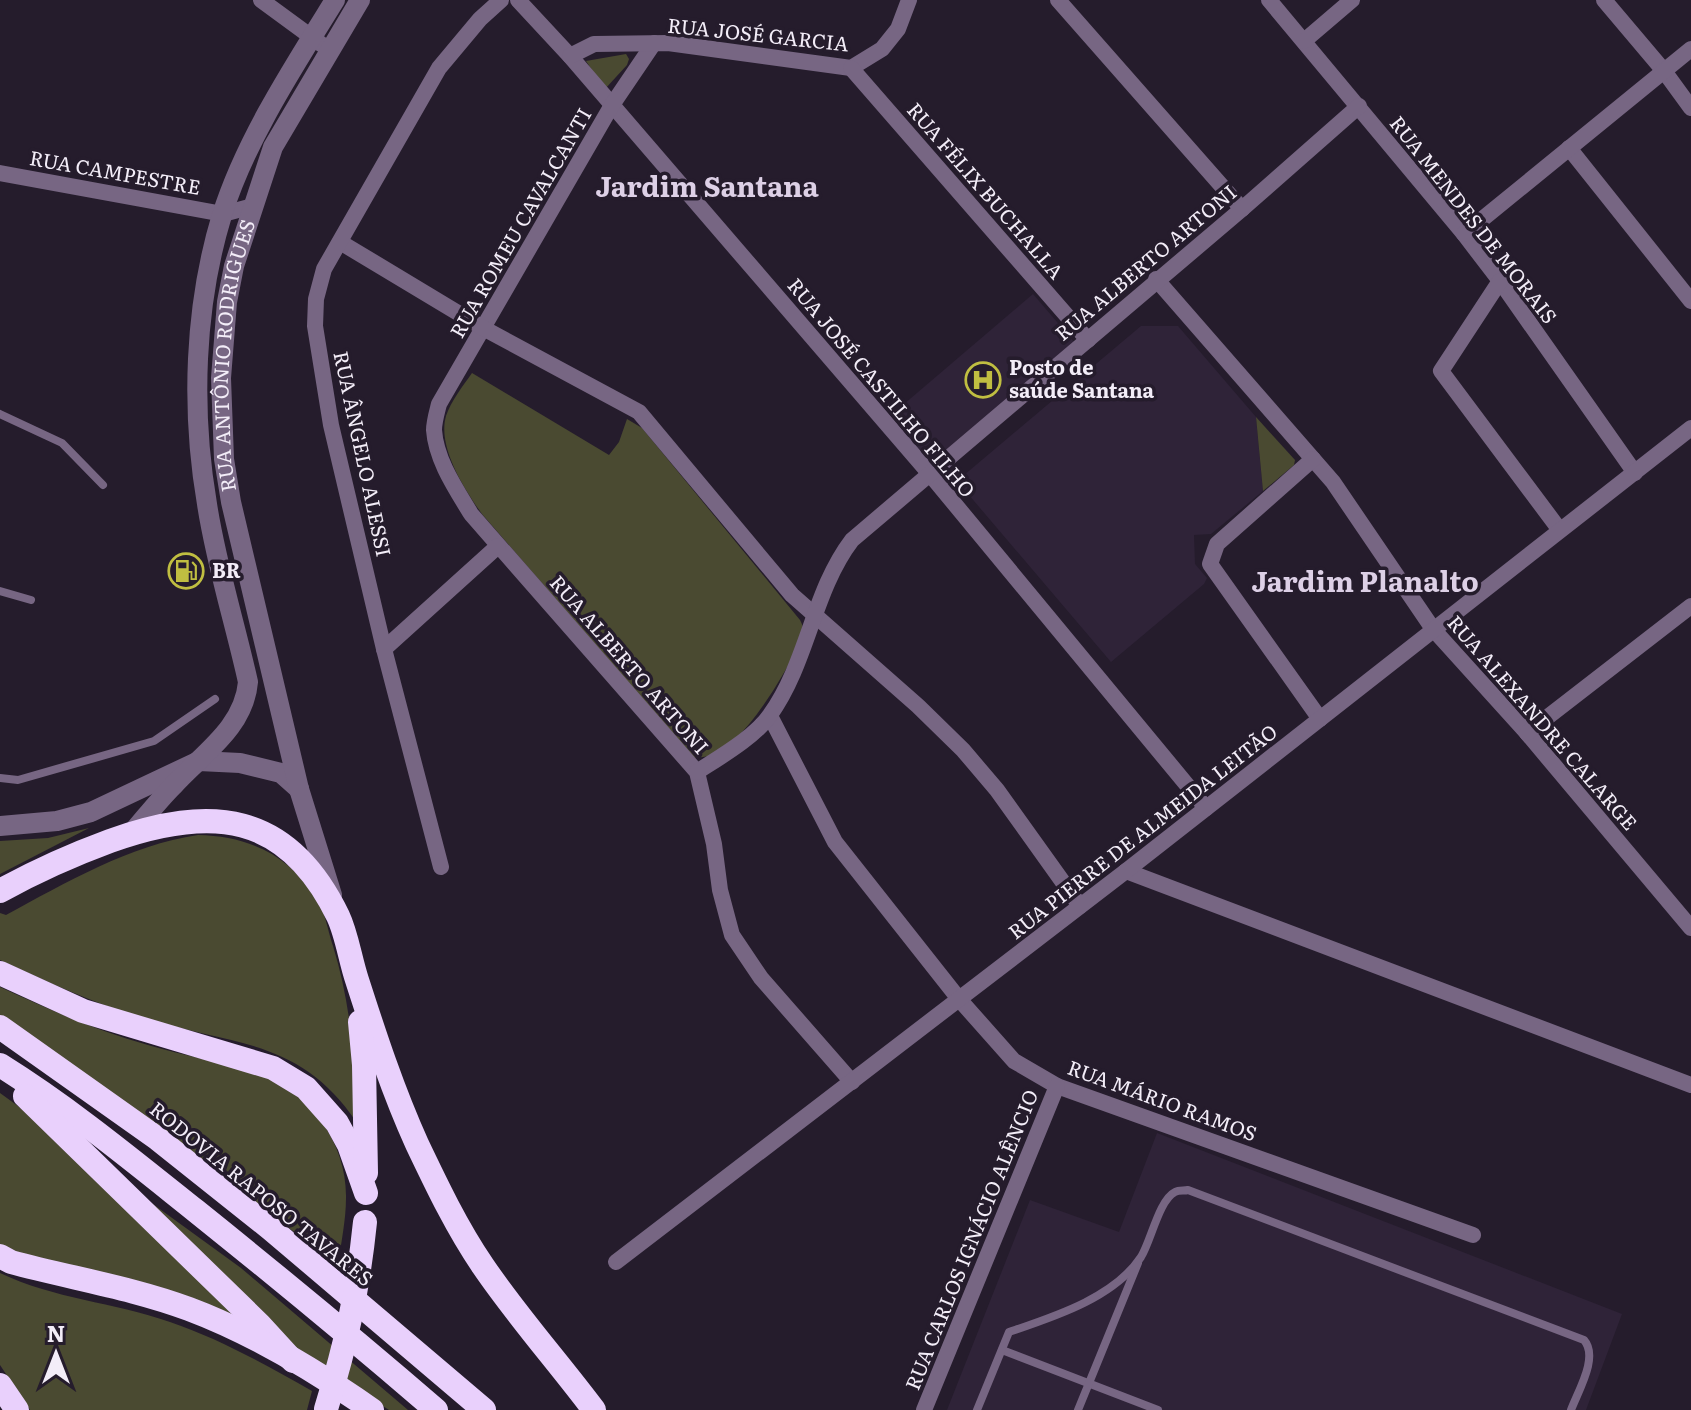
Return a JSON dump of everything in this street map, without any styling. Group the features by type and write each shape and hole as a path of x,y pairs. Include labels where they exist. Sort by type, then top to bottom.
{"highway":[{"path":"0,891 38,870 131,834 180,821 234,823 266,834 292,851 315,876 339,918 390,1083 448,1209 484,1267 594,1410"},
{"path":"0,973 83,1011 273,1068 306,1088 337,1123 349,1145 366,1193"},
{"path":"325,1410 347,1339 359,1281 365,1222 364,1065 356,976"},
{"name":"RODOVIA RAPOSO TAVARES","path":"0,1027 181,1157 283,1239 484,1410"},
{"path":"0,1065 35,1087 139,1166 294,1290 436,1410"},
{"path":"0,1072 163,1229 293,1361"},
{"path":"0,1256 11,1262 189,1309 251,1337 372,1410"},
{"path":"0,1385 17,1410"},
{"path":"0,1392 17,1410"}],"street":[{"path":"261,0 330,51"},
{"name":"RUA ANTÔNIO RODRIGUES","path":"131,834 172,787 222,739 247,699 248,682 206,504 197,415 198,352 203,308 223,214 264,142 312,36 335,0"},
{"name":"RUA ANTÔNIO RODRIGUES","path":"339,918 299,789 231,502 224,459 221,378 227,302 234,266 253,206 264,142 330,51 360,0"},
{"name":"RUA ÂNGELO ALESSI","path":"441,867 384,649 331,425 315,326 316,299 324,269 439,68 480,19 501,0"},
{"name":"RUA JOSÉ CASTILHO FILHO","path":"518,0 570,56 929,473 1206,808"},
{"name":"RUA JOSÉ GARCIA","path":"570,56 594,44 654,43 851,68 882,49 898,29 909,0"},
{"path":"1058,0 1242,209"},
{"name":"RUA MENDES DE MORAIS","path":"1269,0 1464,234 1635,473"},
{"path":"1304,41 1352,0"},
{"path":"1604,0 1691,108"},
{"name":"RUA ROMEU CAVALCANTI","path":"434,428 439,404 612,105 654,43"},
{"path":"1464,234 1691,49"},
{"name":"RUA FÉLIX BUCHALLA","path":"851,68 1088,340"},
{"name":"RUA ALBERTO ARTONI","path":"434,428 440,454 471,514 697,772 739,744 770,716 802,655 840,555 852,540 1359,106"},
{"path":"1569,148 1691,301"},
{"name":"RUA CAMPESTRE","path":"0,173 223,214"},
{"path":"223,214 253,206"},
{"path":"340,242 483,328 639,412 792,595 963,750 997,790 1080,906"},
{"name":"RUA ALEXANDRE CALARGE","path":"1156,279 1333,482 1433,629 1527,733 1691,928"},
{"path":"1500,281 1441,371 1559,529"},
{"name":"RUA PIERRE DE ALMEIDA LEITÃO","path":"616,1262 1126,871 1691,428"},
{"path":"1313,459 1217,544 1210,564 1320,719"},
{"path":"384,649 498,546"},
{"path":"1527,733 1691,606"},
{"name":"RUA MÁRIO RAMOS","path":"770,716 835,842 959,999 1014,1061 1057,1086 1473,1235"},
{"path":"0,826 57,821 91,812 199,761 240,763 281,773 299,789"},
{"path":"697,772 732,935 761,978 852,1082"},
{"path":"1126,871 1691,1085"},
{"name":"RUA CARLOS IGNÁCIO ALÊNCIO","path":"924,1410 1057,1086"}],"lane":[{"path":"0,414 62,443 103,485"},
{"path":"0,591 31,600"},
{"path":"0,778 18,780 154,741 215,699"},
{"path":"1078,1410 1166,1200 1175,1192 1188,1190 1584,1340 1591,1357 1571,1410"},
{"path":"977,1410 1009,1332 1113,1286 1141,1257"},
{"path":"1002,1350 1158,1410"}],"shaded area":[{"name":"Posto de saúde Santana","path":"1033,294 1075,343 933,465 890,416"},
{"path":"1141,326 1178,326 1256,417 1263,491 1211,534 1194,535 1195,564 1207,578 1204,584 1111,662 957,481"},
{"path":"1157,1133 1622,1314 1586,1410 947,1410 1030,1200 1119,1232"}],"green space":[{"path":"626,54 629,59 627,65 605,89 586,61"},
{"path":"472,373 609,455 619,442 627,419 642,428 800,620 803,635 798,651 759,712 721,750 707,756 693,757 475,504 454,468 444,428 451,405"},
{"path":"1256,417 1295,460 1294,465 1263,491"},
{"path":"89,828 0,874 0,841 48,838"},
{"path":"198,835 234,839 266,851 294,871 317,899 339,968 348,1011 357,1123 336,1096 313,1075 290,1061 265,1050 111,1007 0,960 0,913 6,915 123,856"},
{"path":"0,987 110,1033 261,1075 296,1094 323,1123 333,1140 345,1178 344,1223 338,1265 103,1088 0,1018"},
{"path":"0,1093 241,1268 408,1410 389,1410 315,1362 41,1263 0,1245"},
{"path":"0,1273 41,1289 149,1315 207,1336 312,1391 307,1410 30,1410 0,1365"}],"place":[{"name":"Posto de saúde Santana","path":"983,380"},
{"name":"BR","path":"186,571"}],"district":[{"name":"Jardim Santana","path":"707,187"},
{"name":"Jardim Planalto","path":"1365,582"}]}
